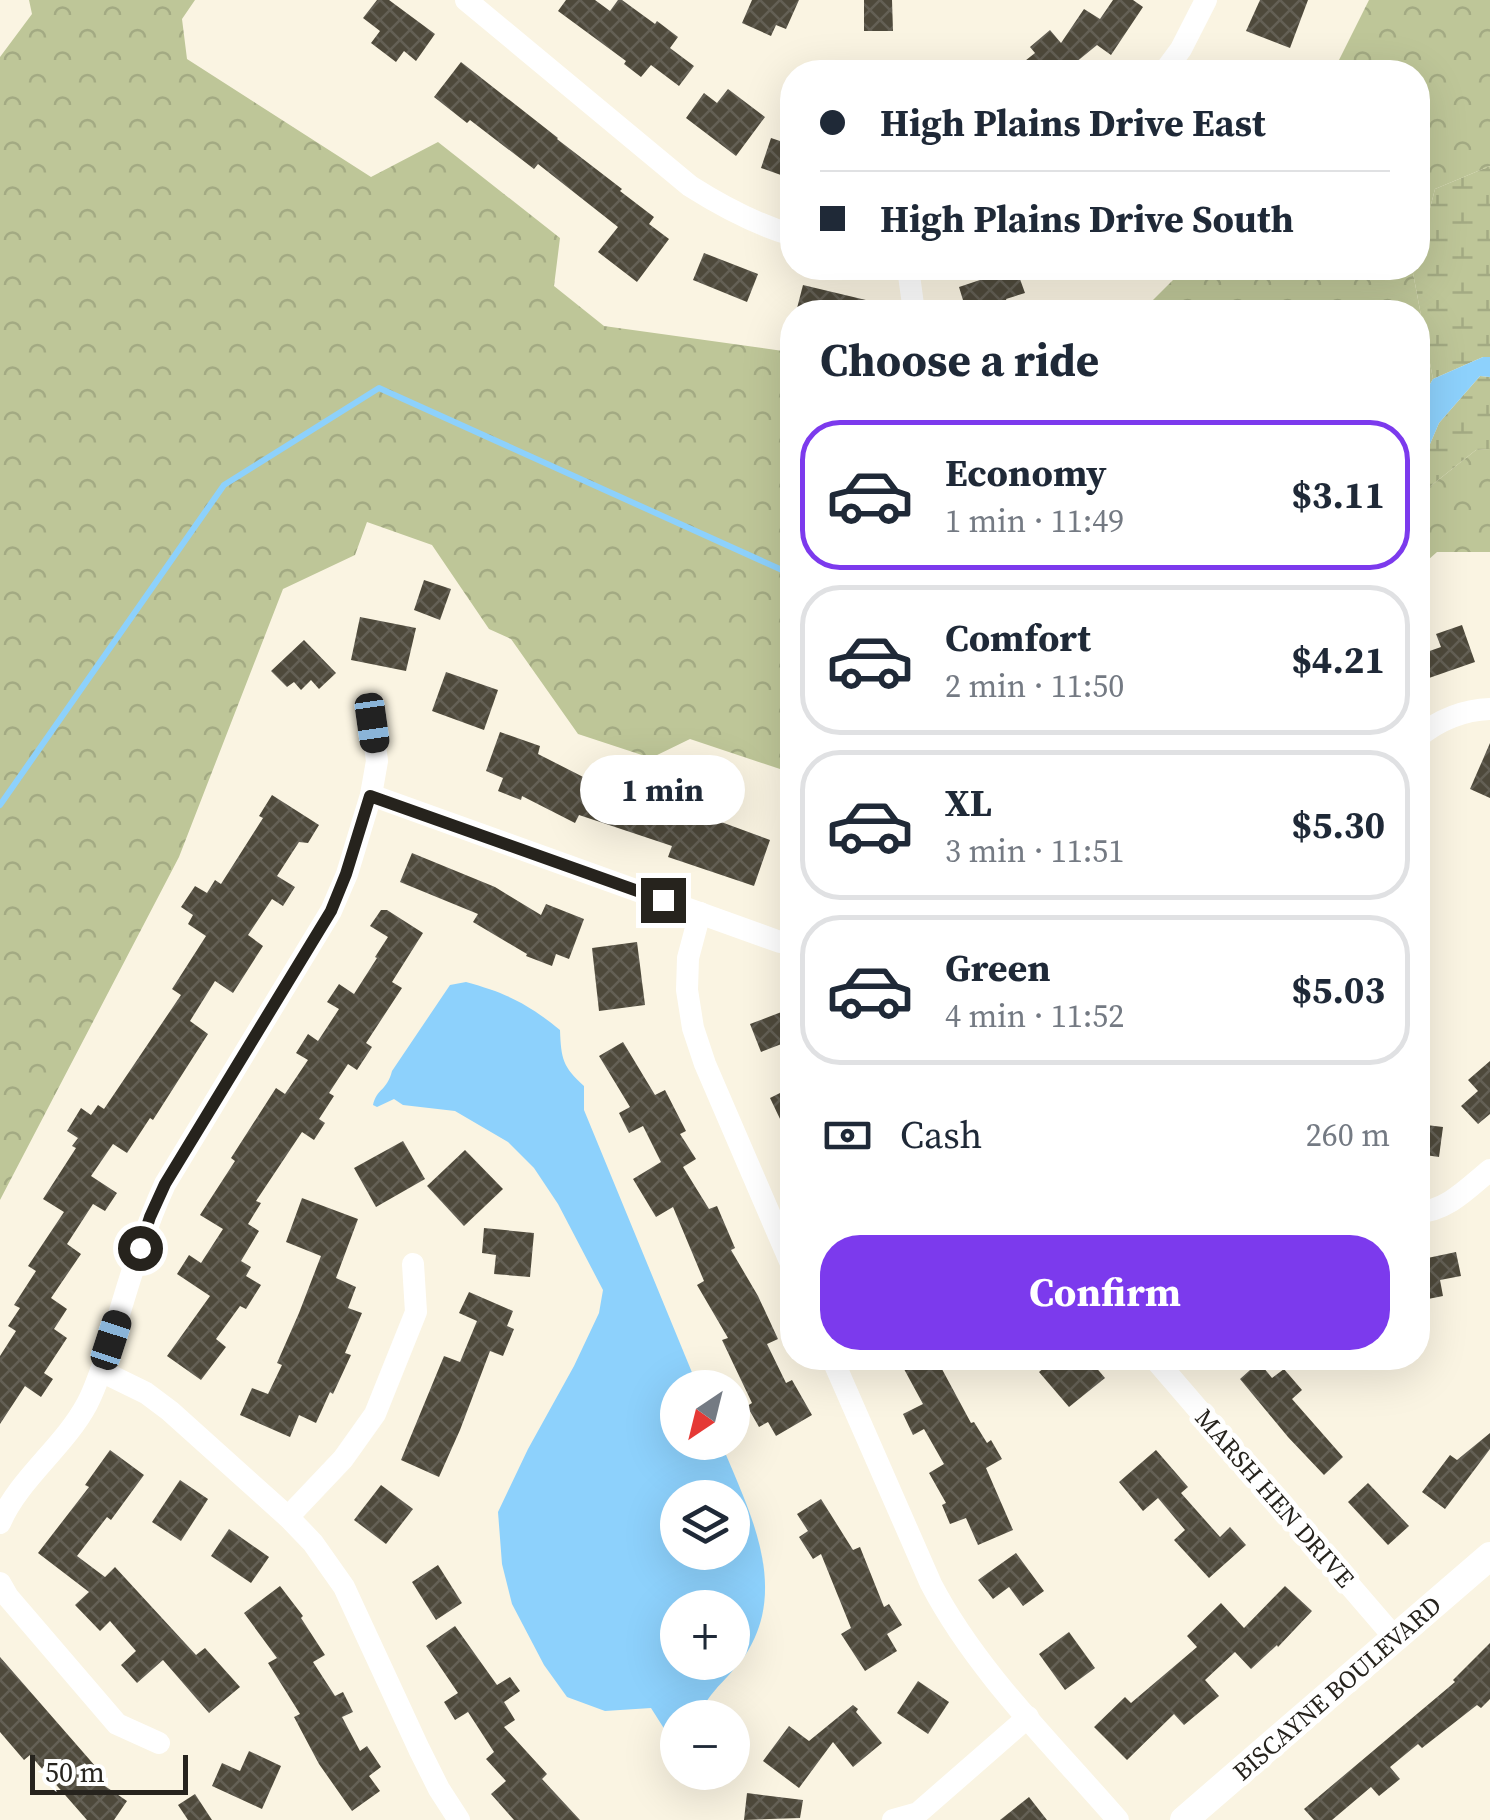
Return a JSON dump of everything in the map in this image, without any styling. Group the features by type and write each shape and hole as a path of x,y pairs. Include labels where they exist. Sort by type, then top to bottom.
{"street":[{"path":"466,0 690,186 729,210 780,231"},
{"path":"1173,60 1206,0"},
{"path":"1430,729 1448,717 1490,710"},
{"path":"0,1522 10,1502 76,1424 89,1401 150,1217 165,1184 331,911 370,796 377,761 372,723"},
{"path":"370,796 780,942"},
{"path":"700,913 688,958 692,1028 780,1238"},
{"path":"1430,1210 1450,1203 1490,1170"},
{"path":"288,1516 343,1459 376,1414 416,1312 413,1264"},
{"path":"837,1370 948,1617 977,1658 1118,1820"},
{"name":"MARSH HEN DRIVE","path":"1164,1370 1395,1638"},
{"path":"101,1371 146,1392 170,1410 313,1543 344,1587 418,1749 458,1820"},
{"name":"BISCAYNE BOULEVARD","path":"1184,1820 1490,1556"},
{"path":"0,1583 116,1724 158,1743"},
{"path":"893,1820 918,1812 1028,1717"}],"green space":[{"path":"29,0 195,0 182,19 187,59 371,177 438,142 560,238 554,286 604,326 780,351 780,769 690,739 651,758 578,734 511,639 489,629 432,545 367,522 355,555 283,589 179,857 0,1200 0,57 32,14"},
{"path":"1369,0 1490,0 1490,166 1435,189 1430,208 1430,60 1339,60"},
{"path":"1490,166 1490,357 1433,379 1430,300 1418,300 1414,280 1430,280 1430,208 1435,189"},
{"path":"1173,280 1414,280 1418,300 1153,300"},
{"path":"1480,376 1490,377 1490,449 1476,450 1430,486 1430,444 1439,423"},
{"path":"1490,449 1490,552 1437,552 1430,558 1430,486 1476,450"}],"water":[{"path":"1490,357 1490,377 1480,376 1439,423 1430,444 1430,384 1433,379"},
{"path":"466,982 505,995 560,1030 564,1062 584,1086 584,1110 691,1370 660,1370 660,1460 728,1460 736,1480 660,1480 660,1570 750,1570 750,1513 764,1571 765,1597 750,1647 750,1590 660,1590 660,1680 724,1680 707,1700 660,1700 660,1722 651,1708 605,1711 567,1697 544,1665 512,1604 502,1564 498,1512 574,1366 599,1313 603,1290 558,1204 534,1168 508,1142 455,1111 403,1105 394,1099 377,1107 373,1105 450,985"}],"building":[{"path":"377,0 389,0 435,34 416,61 404,51 396,62 371,43 380,31 363,18"},
{"path":"566,0 595,0 610,11 622,0 678,37 670,48 694,66 679,86 651,65 641,77 624,64 626,61 558,11"},
{"path":"752,0 799,0 786,29 776,25 771,36 742,23"},
{"path":"864,0 892,0 893,31 864,31"},
{"path":"1113,0 1133,0 1143,7 1111,55 1097,45 1079,60 1026,60 1035,53 1030,47 1050,30 1061,43 1084,9 1100,19"},
{"path":"1260,0 1308,0 1290,48 1246,31"},
{"path":"461,62 654,217 649,224 669,239 637,282 598,252 618,227 538,164 534,169 434,97"},
{"path":"728,89 765,117 736,156 686,118 704,93 717,103"},
{"path":"771,138 780,141 780,175 761,168"},
{"path":"704,253 758,274 747,302 693,280"},
{"path":"980,280 1020,280 1025,293 1006,300 963,300 959,287"},
{"path":"803,285 866,300 799,300"},
{"path":"424,580 451,589 440,620 414,610"},
{"path":"360,617 416,628 406,671 351,660"},
{"path":"1462,625 1475,662 1430,678 1430,651 1441,647 1436,634"},
{"path":"304,640 336,673 319,689 311,680 301,690 294,682 287,687 271,671"},
{"path":"446,672 498,690 484,730 432,711"},
{"path":"500,732 540,746 538,754 595,783 686,813 691,800 717,811 713,819 770,840 754,886 668,857 672,846 579,815 575,823 522,796 521,800 498,791 503,778 486,771"},
{"path":"1490,743 1490,798 1470,789"},
{"path":"272,795 319,825 308,843 299,842 277,876 295,887 283,906 272,899 248,935 263,946 233,993 215,981 190,1021 208,1034 153,1120 150,1118 127,1153 113,1144 91,1176 117,1193 105,1211 93,1204 67,1244 81,1254 51,1298 67,1309 54,1329 67,1338 44,1373 53,1379 41,1397 25,1386 0,1424 0,1356 16,1331 8,1326 20,1308 14,1305 36,1271 28,1266 64,1212 43,1199 76,1148 72,1146 78,1138 67,1131 81,1108 91,1115 98,1105 104,1109 181,995 172,989 206,936 188,924 193,915 181,907 195,886 207,893 215,880 221,884 263,818 259,816"},
{"path":"412,853 495,887 541,915 546,904 584,919 569,959 556,954 552,966 526,956 473,922 478,914 400,882"},
{"path":"381,910 423,933 392,982 402,988 366,1043 372,1047 357,1070 348,1064 329,1093 334,1096 319,1119 325,1123 314,1140 302,1132 256,1201 261,1203 248,1224 259,1231 241,1261 251,1267 246,1276 261,1285 246,1309 240,1306 216,1339 226,1347 201,1380 167,1356 210,1296 177,1274 189,1255 201,1263 223,1229 200,1215 276,1088 285,1094 308,1060 296,1053 308,1034 318,1041 339,1009 327,1002 339,984 354,994 377,958 388,937 370,926"},
{"path":"637,942 645,1005 599,1011 592,948"},
{"path":"780,1013 780,1045 761,1052 750,1024"},
{"path":"623,1042 655,1095 665,1090 686,1131 680,1134 696,1159 683,1167 709,1209 717,1206 735,1248 731,1250 778,1339 767,1344 786,1383 792,1380 812,1415 776,1436 768,1422 759,1427 750,1411 750,1370 736,1370 722,1340 728,1338 697,1285 704,1281 673,1207 656,1217 633,1179 661,1162 643,1126 629,1133 619,1113 630,1107 599,1056"},
{"path":"1490,1061 1490,1114 1478,1124 1461,1106 1478,1091 1468,1080"},
{"path":"780,1093 780,1119 770,1098"},
{"path":"1430,1125 1443,1127 1439,1157 1430,1156"},
{"path":"403,1141 425,1179 376,1207 354,1168"},
{"path":"465,1150 503,1189 464,1226 427,1186"},
{"path":"302,1198 358,1219 336,1278 356,1287 348,1308 362,1313 345,1353 351,1355 333,1394 330,1392 316,1423 299,1415 290,1437 240,1415 252,1388 268,1394 321,1256 286,1242"},
{"path":"484,1228 534,1233 530,1277 494,1274 496,1255 482,1253"},
{"path":"1456,1252 1461,1276 1440,1280 1443,1296 1430,1299 1430,1257"},
{"path":"469,1292 513,1311 507,1326 514,1329 503,1356 490,1351 439,1477 401,1460 444,1356 460,1362 477,1321 459,1313"},
{"path":"905,1370 942,1370 971,1423 987,1443 991,1440 1002,1459 986,1468 1013,1530 978,1545 966,1518 950,1524 942,1505 946,1503 929,1473 944,1464 924,1429 913,1435 903,1414 923,1404"},
{"path":"1098,1370 1105,1378 1069,1407 1039,1372"},
{"path":"1250,1370 1266,1370 1272,1378 1285,1370 1302,1390 1292,1399 1343,1457 1324,1475 1240,1379"},
{"path":"1490,1433 1490,1449 1445,1509 1422,1492 1450,1455 1457,1460"},
{"path":"110,1450 144,1475 111,1520 107,1517 77,1556 105,1577 115,1567 196,1655 205,1648 240,1687 209,1713 163,1660 137,1683 121,1665 136,1651 110,1621 100,1631 75,1605 89,1592 38,1553 89,1487 85,1485"},
{"path":"1156,1450 1188,1487 1181,1493 1220,1537 1230,1527 1246,1545 1209,1578 1174,1540 1185,1530 1158,1498 1143,1511 1119,1482"},
{"path":"180,1480 208,1499 181,1541 152,1522"},
{"path":"1368,1483 1409,1526 1388,1545 1348,1502"},
{"path":"381,1485 413,1509 386,1544 354,1520"},
{"path":"821,1499 853,1550 860,1547 884,1607 889,1604 902,1625 887,1634 897,1651 865,1671 841,1634 851,1628 821,1554 813,1559 799,1537 808,1531 797,1514"},
{"path":"229,1529 269,1557 251,1583 211,1556"},
{"path":"1016,1553 1044,1591 1023,1606 1009,1587 993,1599 978,1580"},
{"path":"438,1565 462,1603 436,1620 412,1582"},
{"path":"280,1586 325,1655 313,1662 335,1696 343,1692 353,1712 342,1717 360,1751 367,1746 381,1767 369,1776 380,1791 352,1811 319,1764 294,1717 300,1714 268,1663 277,1658 244,1613"},
{"path":"1285,1586 1312,1611 1251,1669 1235,1652 1205,1680 1219,1696 1184,1725 1174,1714 1127,1760 1094,1727 1125,1697 1131,1703 1197,1647 1187,1636 1221,1603 1244,1628"},
{"path":"455,1626 497,1685 510,1677 520,1691 504,1702 515,1720 504,1727 547,1774 542,1779 580,1820 514,1820 491,1794 506,1781 486,1759 494,1752 468,1712 455,1720 444,1702 458,1693 426,1646"},
{"path":"1069,1632 1095,1668 1065,1690 1039,1654"},
{"path":"1490,1643 1490,1699 1422,1748 1418,1744 1390,1767 1400,1779 1379,1796 1371,1787 1332,1820 1314,1820 1304,1809 1455,1682"},
{"path":"0,1657 103,1775 96,1780 127,1801 114,1820 87,1820 30,1755 24,1760 0,1732"},
{"path":"918,1681 949,1702 928,1734 897,1713"},
{"path":"853,1705 882,1743 853,1767 833,1742 799,1788 763,1761 789,1726 809,1741"},
{"path":"249,1751 281,1766 262,1809 212,1786 222,1763 240,1771"},
{"path":"747,1793 803,1800 800,1818 744,1820"},
{"path":"195,1794 212,1820 188,1820 178,1805"},
{"path":"1029,1797 1047,1820 1000,1820"}],"waterway":[{"path":"0,805 224,485 379,388 780,569"}],"route":[{"path":"140,1248 150,1217 184,1150 331,911 370,796 663,900"}]}
